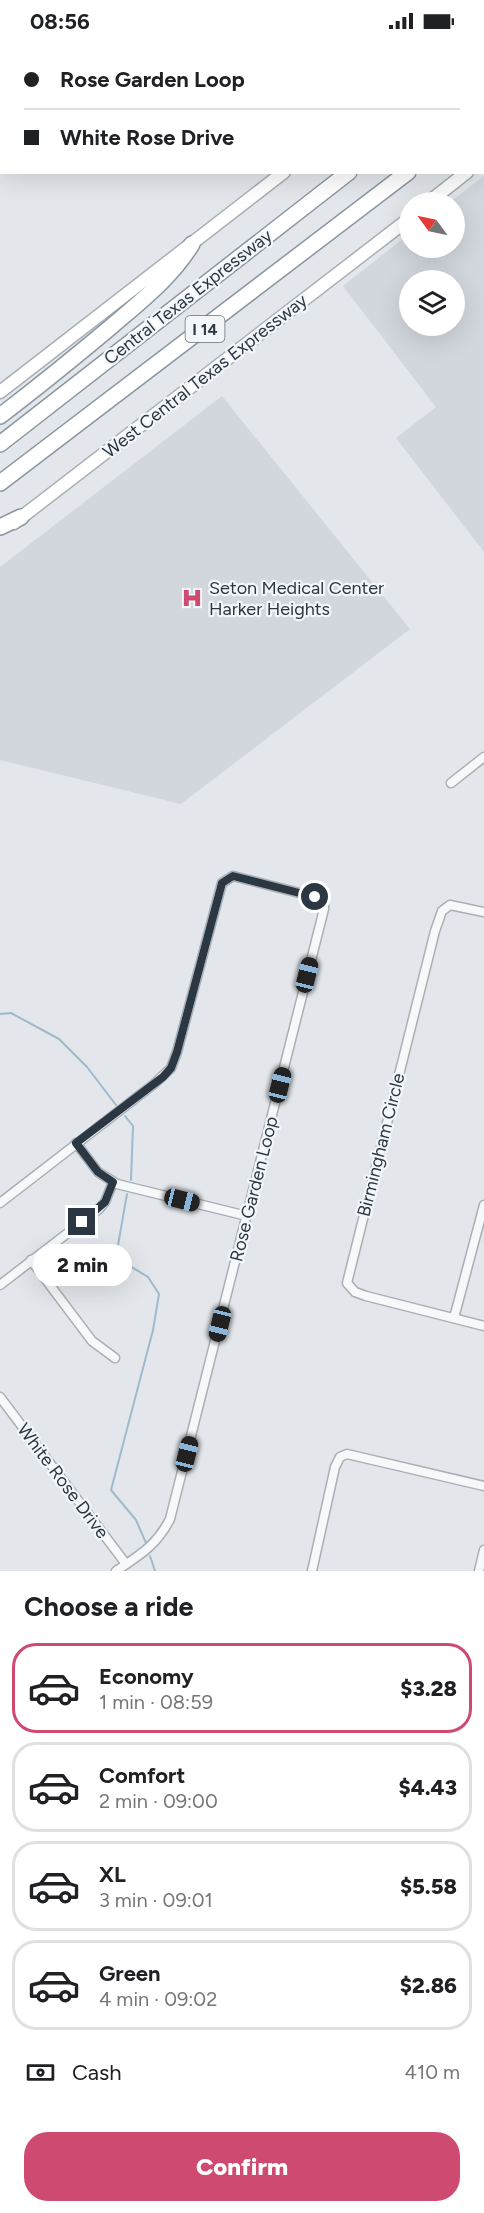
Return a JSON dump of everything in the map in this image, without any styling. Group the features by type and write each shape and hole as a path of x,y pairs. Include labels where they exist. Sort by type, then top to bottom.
{"highway":[{"name":"Central Texas Expressway","path":"0,444 346,174"},
{"name":"Central Texas Expressway","path":"0,483 405,174"},
{"path":"0,416 53,376 159,285 181,262 192,244"},
{"path":"0,527 21,517"}],"main road":[{"path":"0,392 281,174"},
{"path":"442,192 464,174"},
{"name":"West Central Texas Expressway","path":"0,534 399,226"}],"street":[{"path":"451,783 484,757"},
{"name":"Rose Garden Loop","path":"0,1203 154,1084 171,1068 222,883 233,876 315,897 324,904 170,1519 163,1534 151,1547 116,1571"},
{"name":"Birmingham Circle","path":"484,912 450,905 442,910 347,1283 355,1292 366,1296 484,1326"},
{"path":"76,1143 98,1172 113,1182 247,1216"},
{"path":"0,1285 99,1209 105,1202 113,1182"},
{"path":"454,1318 484,1205"},
{"path":"31,1260 92,1341 115,1358"},
{"name":"White Rose Drive","path":"0,1398 126,1564"},
{"path":"312,1571 335,1467 340,1457 347,1454 484,1486"},
{"path":"479,1571 484,1550"}],"shaded area":[{"path":"484,176 484,552 396,438 436,407 343,286 399,242 399,258 465,258 465,192 463,192"},
{"name":"Seton Medical Center Harker Heights","path":"222,396 410,629 181,804 0,760 0,567"}],"waterway":[{"path":"0,1014 11,1013 59,1039 87,1067 116,1105"},
{"path":"125,1116 133,1126 131,1180"},
{"path":"127,1194 117,1251 120,1260 148,1277 159,1294 153,1330 111,1490 136,1520 146,1543"},
{"path":"150,1556 155,1571"}],"place":[{"name":"Seton Medical Center Harker Heights","path":"192,598"}],"route":[{"path":"82,1222 105,1202 113,1182 98,1172 76,1143 163,1077 171,1068 219,886 233,876 315,897"}]}
